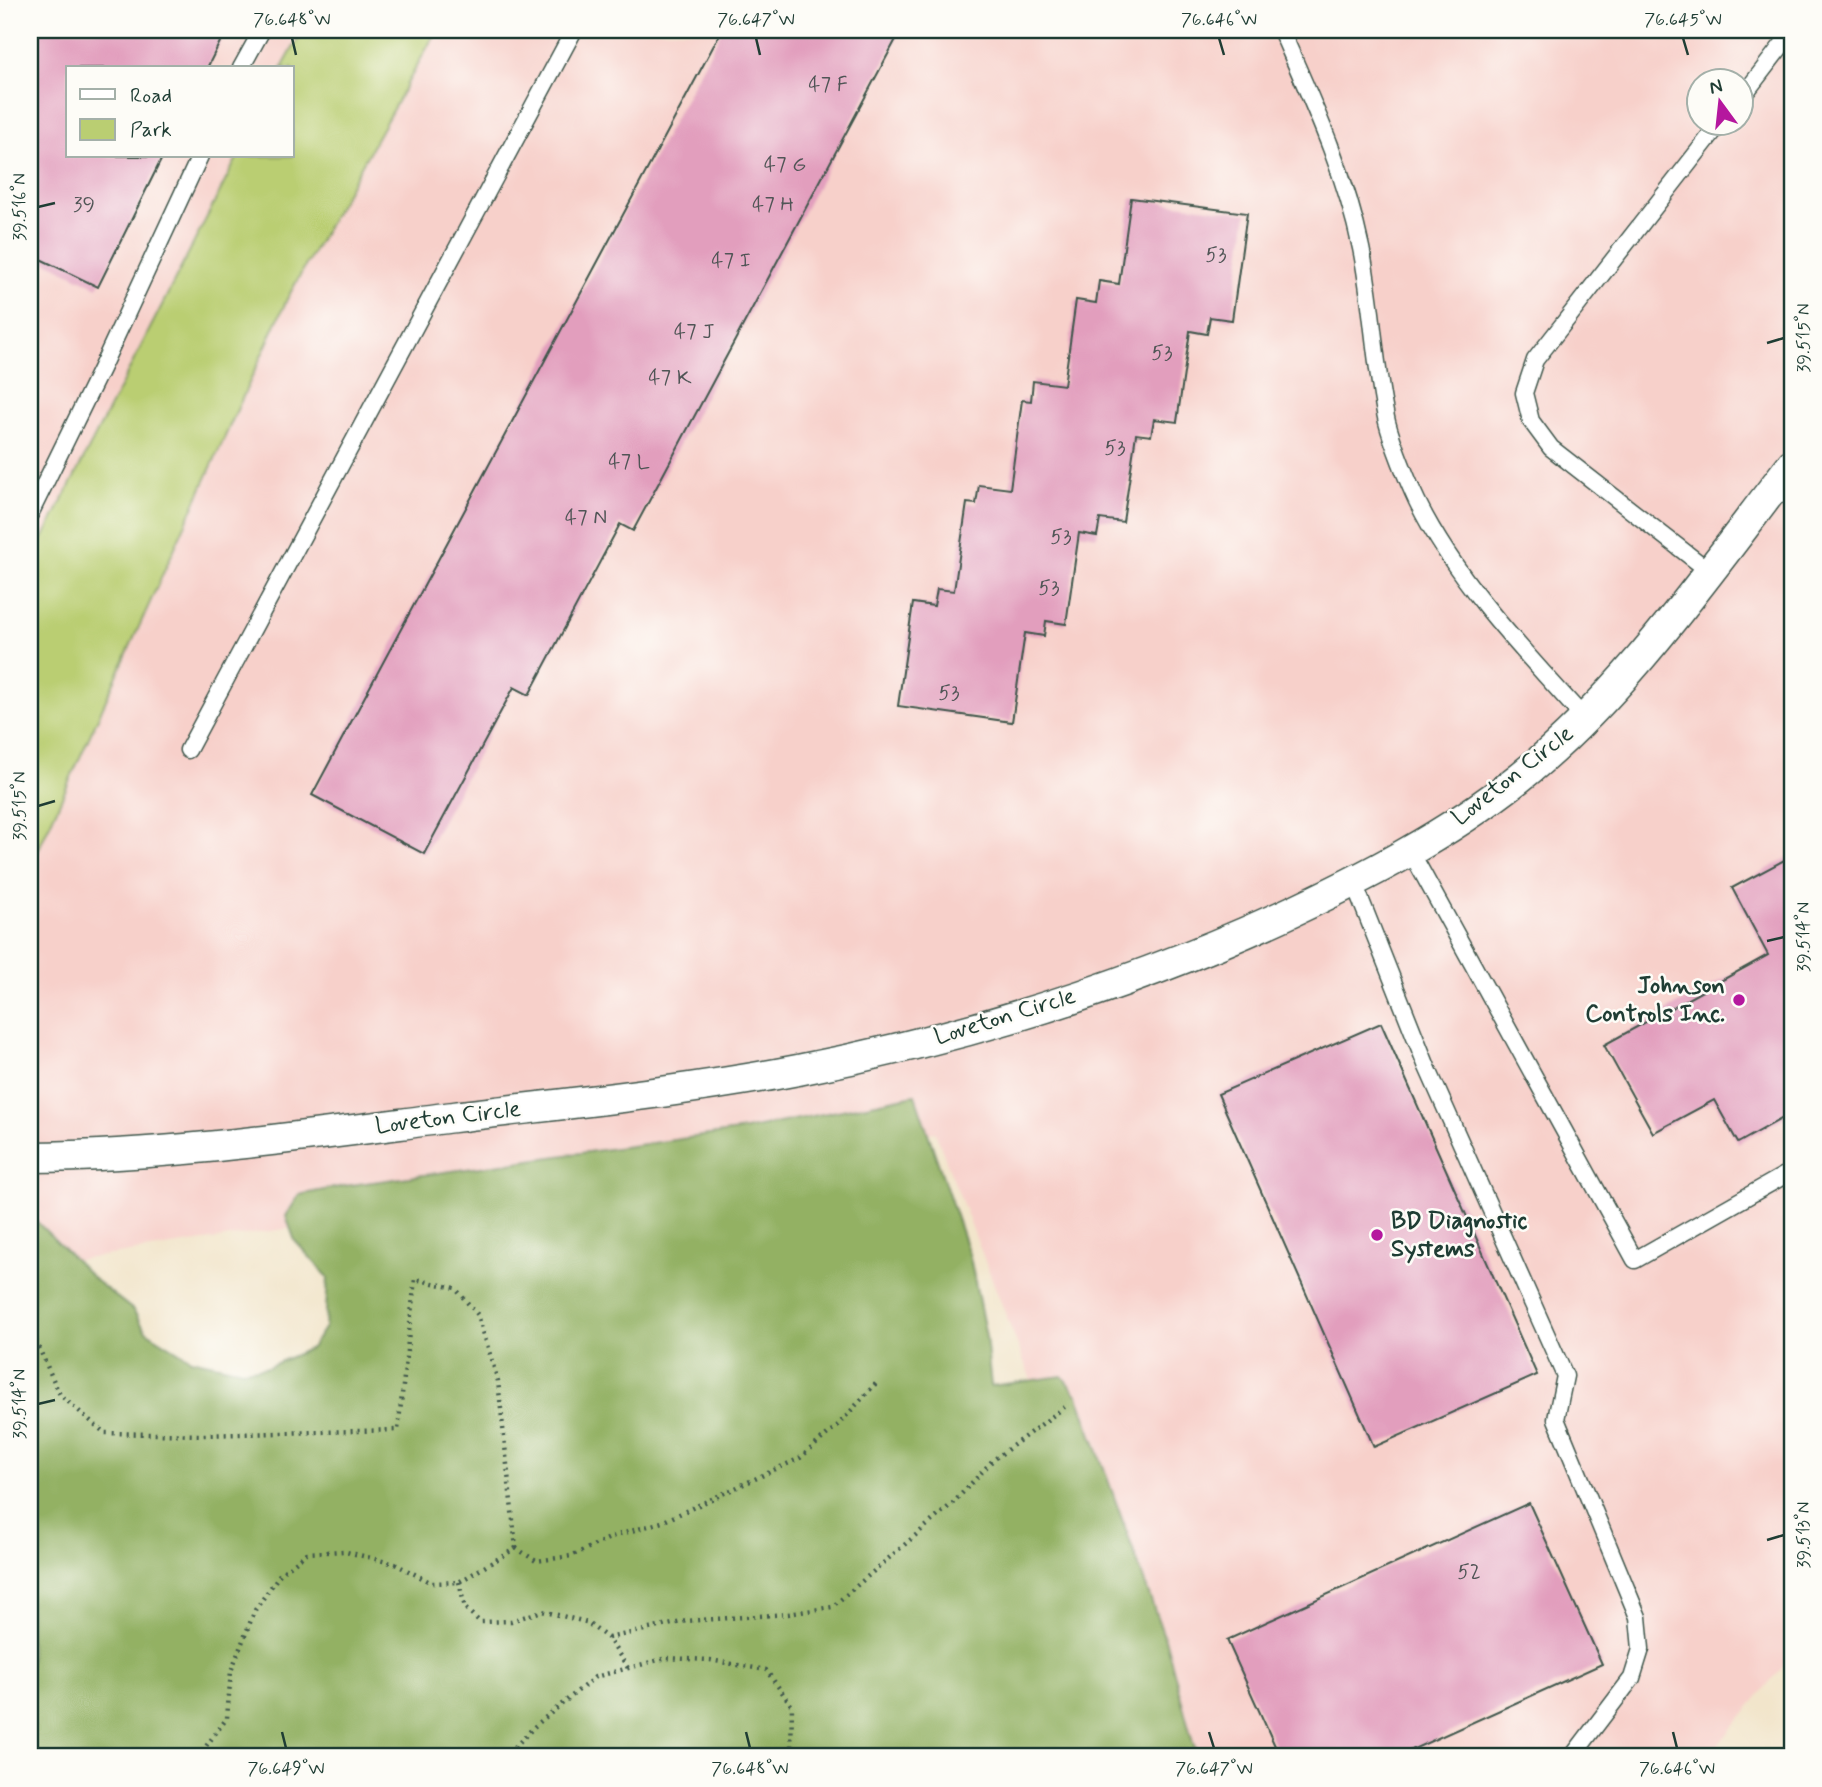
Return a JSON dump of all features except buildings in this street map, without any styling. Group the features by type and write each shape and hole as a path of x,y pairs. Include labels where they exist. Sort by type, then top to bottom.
{"street":[{"name":"Loveton Circle","path":"30,1157 146,1152 247,1143 703,1086 870,1055 1013,1016 1134,976 1257,928 1354,883 1411,852 1470,814 1521,776 1585,719 1787,483"}],"lane":[{"path":"242,66 262,30"},
{"path":"188,750 573,30"},
{"path":"1281,30 1344,181 1361,249 1388,423 1417,501 1456,565 1497,618 1585,719"},
{"path":"1756,78 1792,32"},
{"path":"1709,571 1551,448 1531,421 1524,393 1535,360 1710,136"},
{"path":"30,514 199,158"},
{"path":"1411,852 1635,1260 1792,1171"},
{"path":"1354,883 1427,1066 1564,1376 1556,1419 1639,1617 1640,1648 1632,1678 1572,1757"}],"path":[{"path":"30,1328 60,1395 105,1433 201,1435 398,1430 415,1279 455,1289 478,1315 498,1381 516,1548"},
{"path":"516,1548 536,1561 572,1556 614,1536 662,1521 757,1478 800,1458 838,1425 878,1380"},
{"path":"608,1638 686,1621 788,1614 832,1607 953,1503 992,1461 1066,1406"},
{"path":"198,1757 227,1718 231,1671 255,1610 280,1574 307,1553 343,1551 396,1564 432,1583 459,1581 516,1548"},
{"path":"459,1581 465,1608 480,1622 511,1622 542,1611 586,1622 608,1638 628,1668"},
{"path":"505,1757 535,1726 595,1677 666,1658 710,1660 766,1670 792,1706 793,1757"}],"shaded area":[{"path":"30,30 1792,30 1792,1656 1708,1757 1177,1757 935,1132 30,1267"}],"green space":[{"path":"303,30 437,30 288,297 30,868 30,564 237,158 294,158 294,66 283,66"},
{"path":"915,1095 970,1257 986,1337 991,1386 1062,1376 1078,1396 1166,1642 1199,1757 30,1757 30,1215 96,1281 133,1310 146,1331 191,1359 242,1370 268,1367 311,1348 325,1327 328,1277 295,1241 286,1216 299,1195 344,1186 745,1130"}],"place":[{"name":"Johnson Controls Inc.","path":"1739,1000"},
{"name":"BD Diagnostic Systems","path":"1377,1235"}]}
